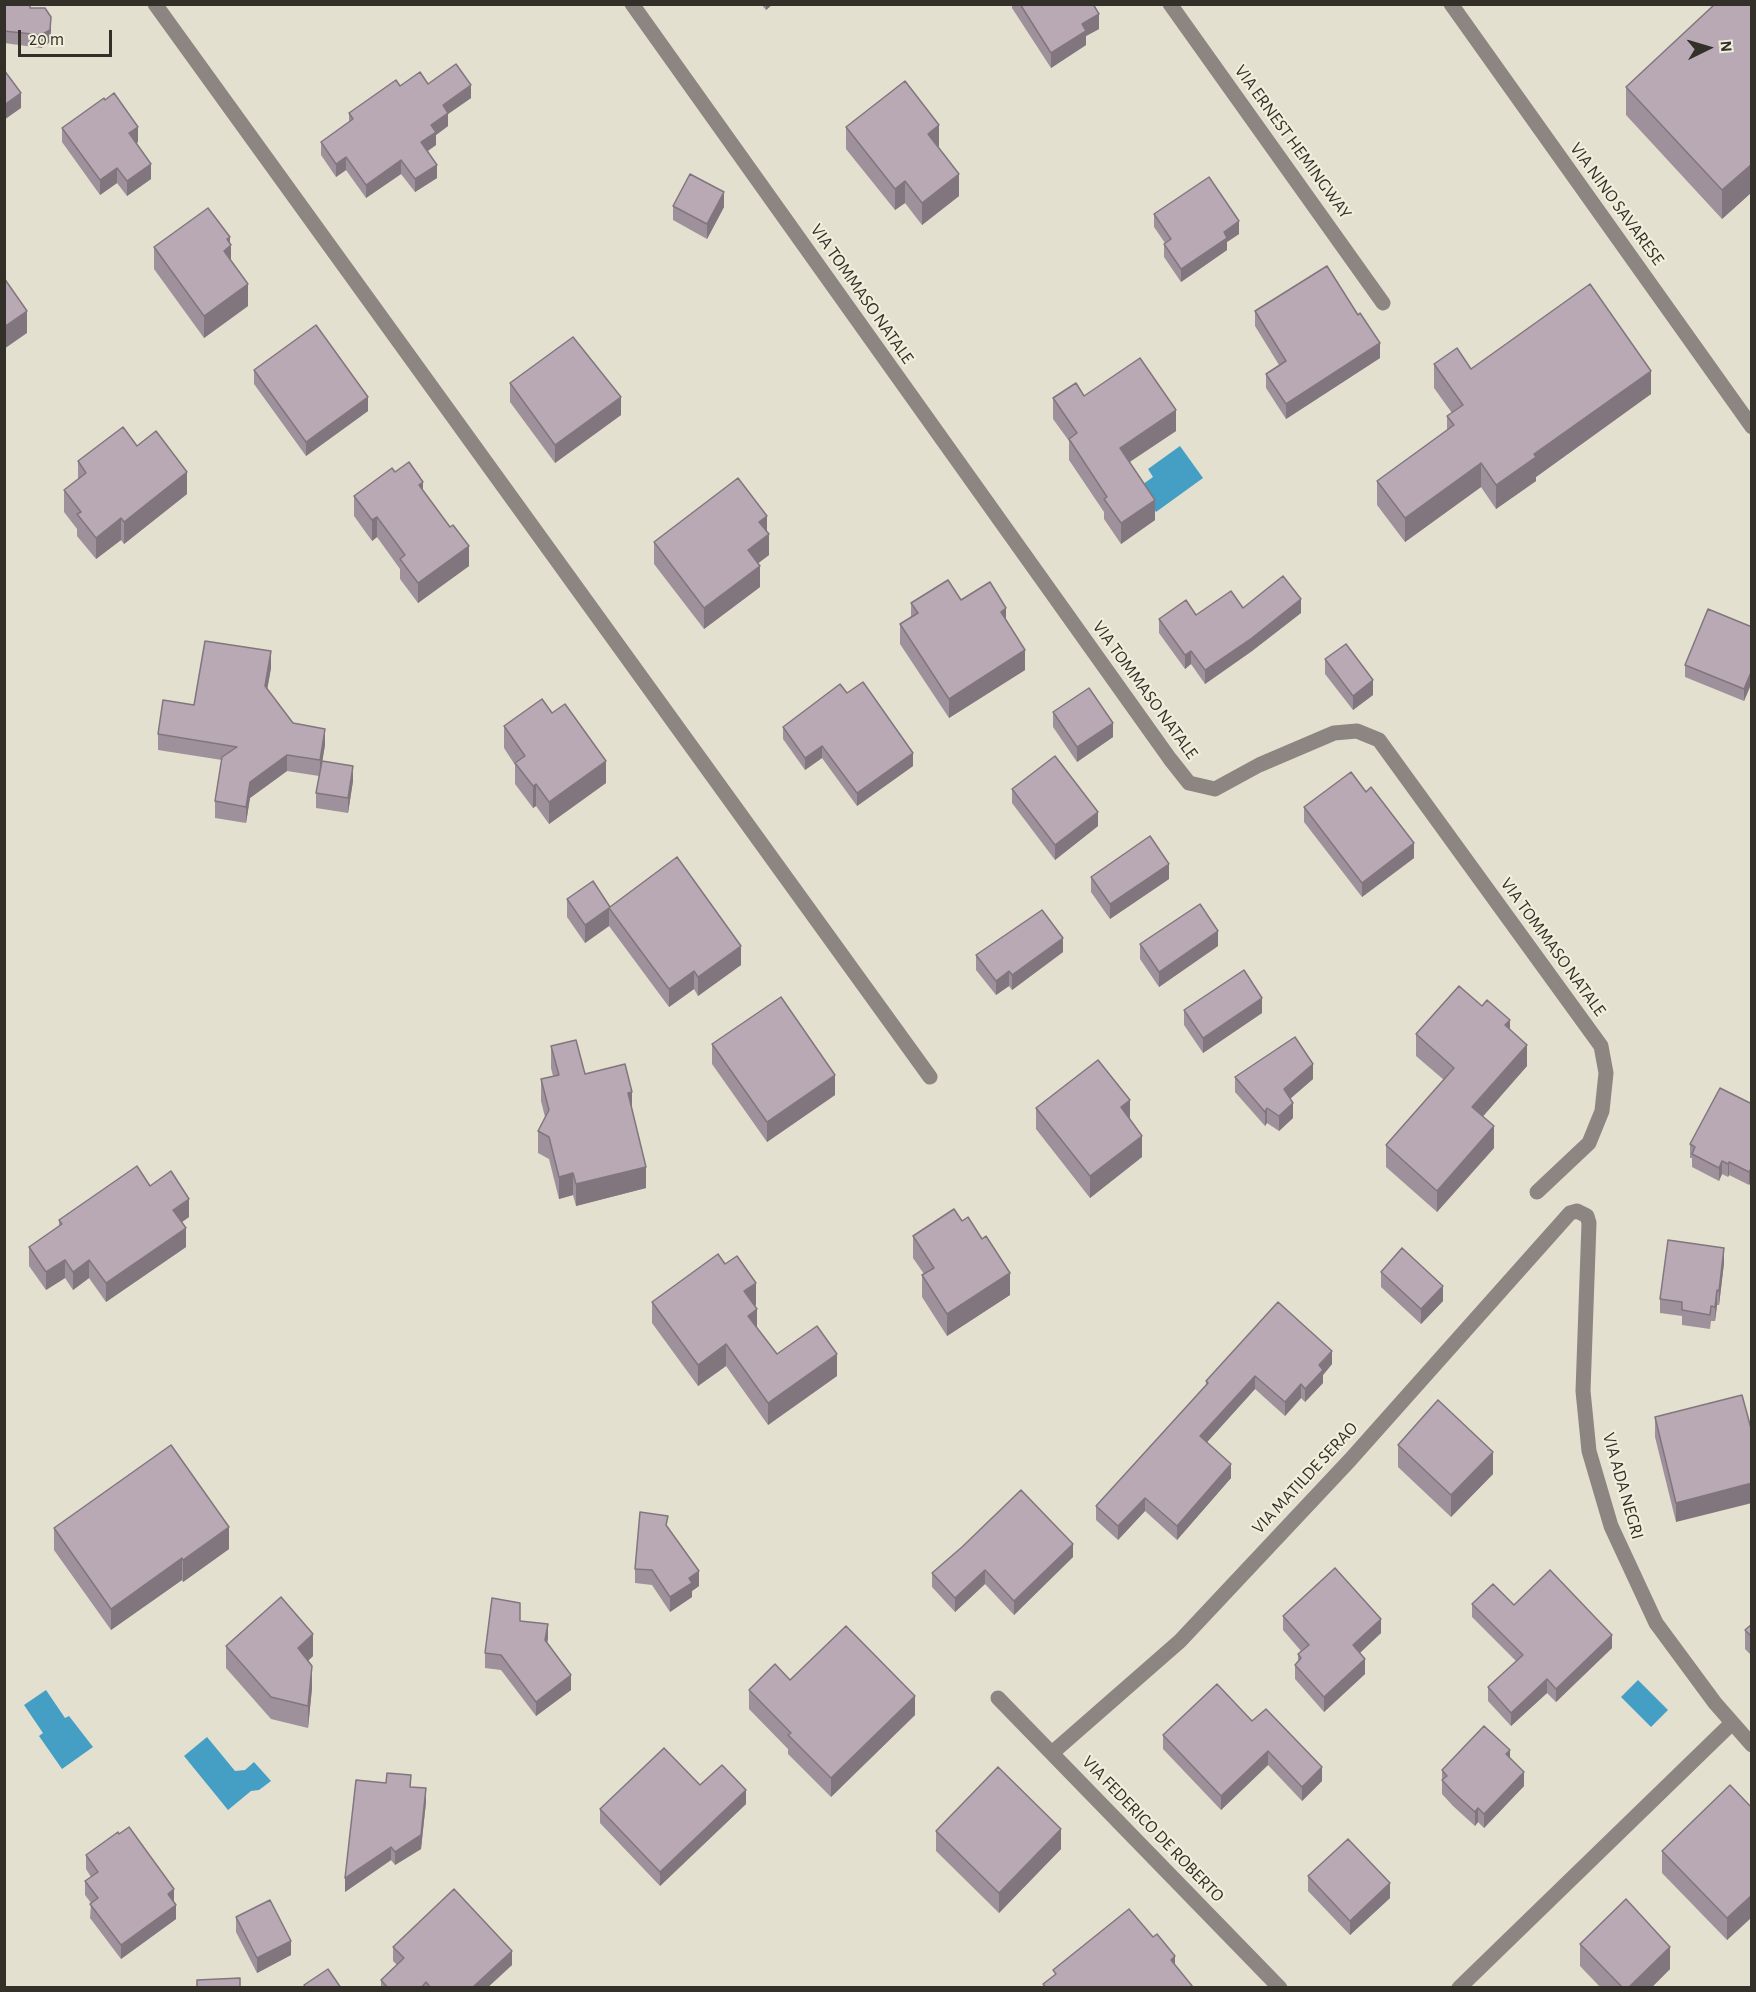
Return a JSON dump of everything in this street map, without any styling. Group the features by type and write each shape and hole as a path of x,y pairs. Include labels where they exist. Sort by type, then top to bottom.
{"street":[{"path":"155,4 930,1077"},
{"name":"VIA TOMMASO NATALE","path":"632,4 1163,750 1189,783 1215,789 1259,765 1334,733 1357,731 1379,740 1601,1046 1606,1073 1602,1112 1589,1143 1537,1192"},
{"name":"VIA ERNEST HEMINGWAY","path":"1170,4 1383,303"},
{"name":"VIA NINO SAVARESE","path":"1450,4 1752,427"},
{"name":"VIA ADA NEGRI","path":"1570,1214 1580,1212 1588,1220 1582,1391 1589,1451 1611,1526 1656,1623 1732,1724 1752,1745"},
{"name":"VIA MATILDE SERAO","path":"1052,1753 1180,1641 1350,1460 1570,1214"},
{"name":"VIA FEDERICO DE ROBERTO","path":"998,1698 1280,1988"},
{"path":"1459,1988 1732,1724"}],"water":[{"path":"1180,446 1203,478 1156,512 1139,487 1153,477 1148,469"},
{"path":"1638,1680 1668,1710 1651,1727 1621,1697"},
{"path":"46,1690 65,1718 69,1716 93,1747 62,1769 39,1736 43,1733 24,1705"},
{"path":"207,1737 235,1771 245,1770 254,1762 271,1781 259,1790 251,1791 228,1810 184,1756"}],"building":[{"path":"4,4 30,4 30,8 45,8 51,17 50,30 41,35 4,31"},
{"path":"1020,4 1093,4 1099,14 1082,24 1086,31 1051,53"},
{"path":"1715,4 1752,4 1752,164 1722,190 1626,87"},
{"path":"456,64 471,85 443,105 448,113 431,125 436,132 421,142 437,165 415,179 401,160 366,185 346,157 336,164 321,142 353,119 349,113 396,80 400,86 420,72 428,84"},
{"path":"4,70 21,93 4,105"},
{"path":"905,81 939,125 928,134 959,174 922,203 905,181 895,189 846,127"},
{"path":"114,93 138,127 129,133 151,164 127,181 117,168 100,180 62,128"},
{"path":"690,174 724,192 707,224 673,206"},
{"path":"1209,177 1239,221 1224,232 1227,238 1181,269 1164,244 1171,239 1154,214"},
{"path":"208,208 230,237 227,239 231,245 224,251 248,284 204,316 154,247"},
{"path":"1327,266 1358,315 1360,313 1380,343 1286,404 1266,374 1286,361 1255,311"},
{"path":"4,278 27,311 4,327"},
{"path":"1590,284 1651,371 1534,454 1536,457 1496,485 1481,463 1405,518 1377,481 1454,425 1447,416 1463,405 1434,364 1457,348 1471,369"},
{"path":"316,325 368,397 306,442 254,370"},
{"path":"573,337 621,397 555,445 510,383"},
{"path":"1140,358 1176,410 1120,448 1155,500 1121,523 1104,499 1107,497 1069,439 1077,433 1053,398 1076,383 1084,396"},
{"path":"123,427 137,446 156,431 187,472 124,522 121,518 96,538 77,514 81,512 64,490 86,473 78,461"},
{"path":"409,462 423,482 419,485 450,527 453,525 469,546 418,583 400,559 405,555 377,517 372,520 354,496 392,468 395,472"},
{"path":"738,478 767,516 759,522 769,534 748,550 760,566 704,608 654,542"},
{"path":"1283,576 1301,599 1252,638 1205,670 1191,651 1185,655 1159,619 1186,600 1196,615 1231,591 1243,608"},
{"path":"948,580 961,600 990,582 1006,608 1001,612 1025,650 949,699 900,624 918,613 911,603"},
{"path":"1708,609 1752,627 1752,670 1744,689 1685,665"},
{"path":"205,641 271,651 265,686 293,723 325,729 320,760 287,755 250,782 246,807 215,801 222,757 237,747 158,734 163,700 194,705"},
{"path":"1346,644 1373,680 1353,696 1325,659"},
{"path":"863,682 913,753 857,793 822,746 805,758 783,727 840,684 847,693"},
{"path":"1089,688 1113,723 1077,747 1053,712"},
{"path":"542,699 552,713 565,704 606,761 549,802 536,784 533,786 515,763 525,756 504,726"},
{"path":"1055,756 1098,812 1055,845 1012,789"},
{"path":"322,761 353,766 348,798 316,793"},
{"path":"1351,772 1366,792 1371,787 1414,843 1362,883 1304,807"},
{"path":"1150,836 1169,864 1110,904 1091,877"},
{"path":"677,857 741,946 698,977 694,971 669,989 609,908 585,925 567,899 593,881 610,907"},
{"path":"1200,904 1218,931 1159,972 1140,944"},
{"path":"1042,910 1063,938 1012,975 1009,971 996,981 976,955"},
{"path":"1244,970 1262,998 1203,1038 1184,1010"},
{"path":"1459,986 1482,1006 1487,1000 1510,1020 1505,1025 1527,1045 1472,1107 1494,1126 1437,1191 1386,1145 1454,1068 1416,1034"},
{"path":"781,997 835,1075 767,1122 712,1044"},
{"path":"1295,1037 1313,1064 1284,1089 1293,1103 1279,1116 1267,1108 1265,1112 1235,1077"},
{"path":"576,1040 585,1074 625,1064 632,1092 628,1093 646,1167 576,1184 573,1173 559,1177 549,1137 538,1131 549,1110 541,1079 559,1075 551,1046"},
{"path":"1098,1060 1130,1100 1121,1107 1142,1136 1090,1176 1036,1108"},
{"path":"1720,1088 1752,1104 1752,1167 1749,1172 1722,1161 1719,1168 1692,1154 1695,1147 1690,1144"},
{"path":"137,1166 150,1186 171,1171 189,1199 173,1210 186,1228 106,1283 89,1260 73,1272 65,1260 46,1272 29,1247 62,1224 59,1220"},
{"path":"954,1209 962,1221 968,1217 982,1239 986,1236 1010,1273 947,1314 922,1275 934,1268 913,1236"},
{"path":"1668,1240 1724,1248 1719,1291 1717,1290 1715,1307 1711,1306 1710,1315 1682,1310 1682,1302 1660,1299"},
{"path":"1402,1248 1443,1286 1421,1309 1381,1272"},
{"path":"718,1254 725,1264 737,1256 756,1283 744,1291 757,1309 748,1316 777,1354 817,1326 837,1354 768,1403 726,1344 698,1365 652,1302"},
{"path":"1278,1302 1332,1351 1319,1365 1323,1370 1305,1389 1301,1384 1285,1402 1255,1376 1200,1436 1231,1464 1177,1526 1145,1498 1118,1526 1096,1506"},
{"path":"1742,1395 1752,1432 1752,1483 1676,1503 1655,1417"},
{"path":"1438,1400 1493,1452 1451,1495 1398,1445"},
{"path":"171,1445 229,1527 111,1609 54,1528"},
{"path":"1021,1490 1073,1544 1014,1601 985,1570 955,1598 932,1573"},
{"path":"640,1512 668,1516 666,1525 699,1571 689,1578 692,1583 670,1597 652,1570 635,1569"},
{"path":"1335,1568 1381,1619 1353,1645 1365,1659 1324,1697 1295,1665 1301,1658 1298,1654 1309,1645 1283,1616"},
{"path":"1550,1570 1612,1635 1556,1689 1547,1679 1511,1713 1488,1687 1523,1655 1472,1604 1493,1584 1514,1605"},
{"path":"281,1597 313,1634 298,1648 312,1666 308,1706 271,1697 226,1646"},
{"path":"492,1598 520,1603 520,1621 548,1624 545,1640 571,1675 536,1702 501,1655 485,1653"},
{"path":"1752,1624 1752,1637 1745,1630"},
{"path":"846,1626 915,1696 831,1778 788,1735 791,1733 749,1690 775,1664 790,1680"},
{"path":"1217,1684 1252,1721 1266,1709 1322,1767 1302,1787 1268,1751 1221,1796 1163,1735"},
{"path":"1484,1726 1510,1750 1506,1754 1524,1772 1484,1814 1478,1808 1475,1812 1453,1792 1442,1780 1447,1776 1442,1770"},
{"path":"664,1748 700,1785 722,1765 746,1790 660,1872 600,1809"},
{"path":"998,1767 1061,1829 999,1893 936,1831"},
{"path":"387,1773 411,1775 410,1787 426,1788 421,1835 395,1852 391,1847 345,1878 356,1780 386,1783"},
{"path":"1730,1785 1752,1808 1752,1895 1727,1918 1662,1851"},
{"path":"129,1827 174,1889 168,1894 176,1905 121,1945 90,1904 98,1898 85,1881 98,1872 86,1855 118,1832 119,1834"},
{"path":"1348,1839 1390,1883 1350,1921 1308,1876"},
{"path":"454,1889 512,1951 472,1988 431,1988 426,1982 421,1988 388,1988 381,1980 404,1958 393,1947"},
{"path":"1626,1899 1670,1947 1628,1988 1623,1988 1580,1944"},
{"path":"270,1900 291,1941 257,1958 236,1917"},
{"path":"1129,1909 1153,1937 1157,1934 1175,1956 1171,1960 1193,1987 1046,1988 1043,1984 1056,1974 1053,1970"},
{"path":"328,1969 341,1988 306,1988 304,1985"},
{"path":"240,1978 240,1988 197,1988 197,1980"}]}
